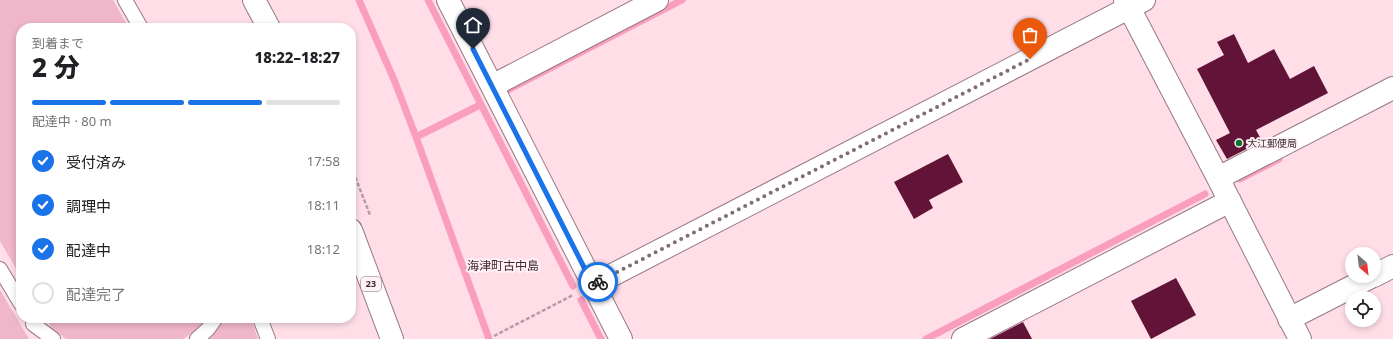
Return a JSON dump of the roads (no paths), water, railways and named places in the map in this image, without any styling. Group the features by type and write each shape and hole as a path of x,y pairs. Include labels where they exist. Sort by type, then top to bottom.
{"street":[{"path":"254,0 266,23"},
{"path":"448,0 621,339"},
{"path":"492,86 657,0"},
{"path":"593,285 1132,3 1218,178 1300,339"},
{"path":"1218,178 1393,88"},
{"path":"963,339 1230,201"},
{"name":"23","path":"356,243 392,339"},
{"path":"1381,272 1393,266"},
{"path":"1290,319 1360,283"}],"lane":[{"path":"125,0 138,23"},
{"path":"0,269 16,296"},
{"path":"32,323 41,339"},
{"path":"33,323 53,339"},
{"path":"197,339 208,330 213,323"},
{"path":"262,323 268,339"}],"waterway":[{"path":"359,0 395,82 416,137 480,105"},
{"path":"428,0 573,286"},
{"path":"508,90 682,0"},
{"path":"416,137 489,339"},
{"path":"1240,179 1279,159"},
{"path":"926,339 1205,194"},
{"path":"581,300 601,339"}],"place":[{"name":"大江郵便局","path":"1239,143"}],"district":[{"name":"海津町古中島","path":"503,266"}]}
